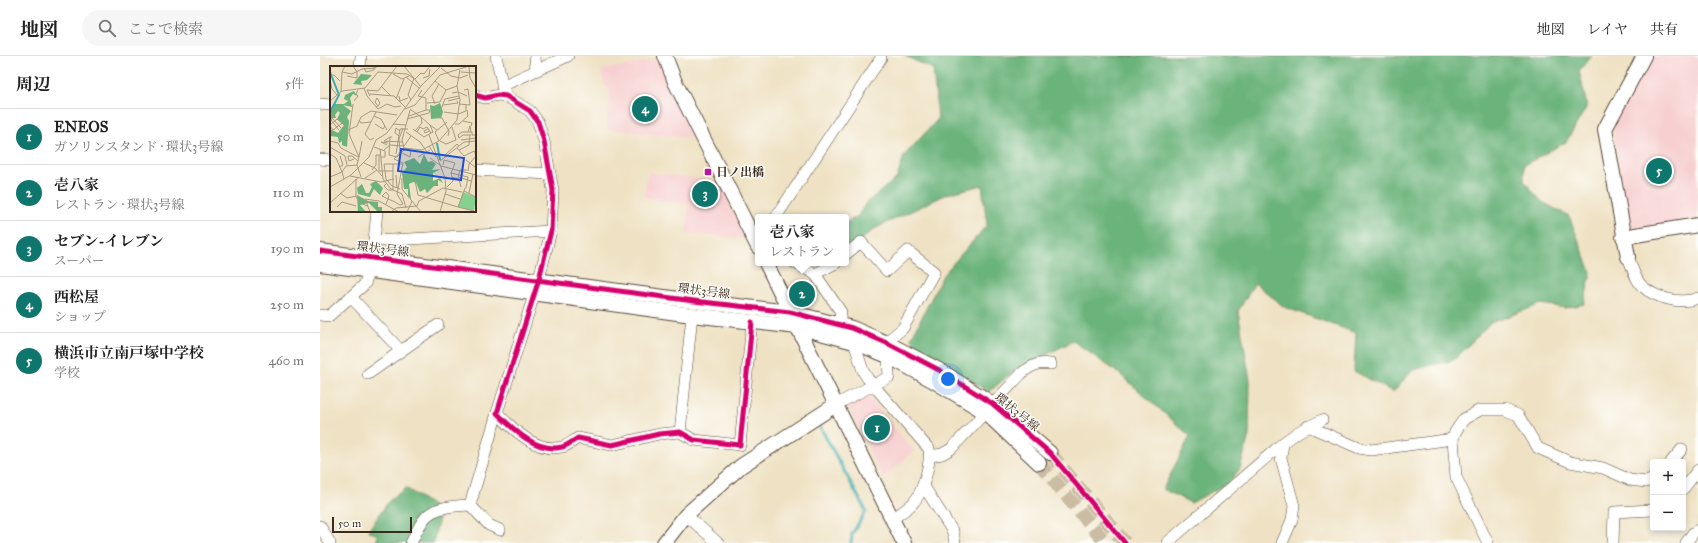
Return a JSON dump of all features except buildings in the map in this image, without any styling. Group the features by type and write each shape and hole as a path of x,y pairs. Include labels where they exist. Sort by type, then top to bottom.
{"street":[{"path":"470,505 539,279 551,231 553,190 544,141 538,122 530,111 504,91 496,56"},
{"path":"535,56 536,70"},
{"path":"476,95 485,98 498,95 536,70 568,56"},
{"path":"665,56 675,82 755,239"},
{"path":"1644,56 1606,129 1623,237 1628,258 1641,285 1652,293 1664,298 1691,301 1698,298"},
{"path":"778,214 881,58"},
{"path":"320,104 330,105"},
{"path":"320,159 330,160"},
{"path":"476,170 550,174"},
{"path":"320,315 329,316 365,284 374,241 377,212"},
{"path":"1623,237 1698,225"},
{"path":"374,241 551,231"},
{"path":"664,543 686,516 741,466 836,404 888,377 888,350 891,338 906,323 934,272 908,251 887,271 860,242 849,251"},
{"name":"環状3号線","path":"320,251 370,263 534,292 798,327 888,350"},
{"name":"環状3号線","path":"320,264 370,263 539,279 694,301 790,312 839,324 852,328 932,380 989,408 1050,453"},
{"path":"767,266 904,543"},
{"path":"800,266 815,274 841,312 839,324"},
{"path":"815,274 830,266"},
{"path":"351,297 401,351"},
{"path":"680,432 692,314"},
{"path":"497,413 523,438 554,448 563,447 578,438 612,445 659,434 680,432 694,440 740,445 752,322"},
{"path":"368,374 438,325"},
{"path":"854,342 863,371 872,385 929,449 930,456 920,494 913,504 892,519"},
{"path":"930,456 942,454 951,449 1023,372 1032,366 1041,363 1050,364"},
{"name":"環状3号線","path":"989,408 1039,463"},
{"path":"1488,543 1456,477 1453,439 1455,432 1464,419 1480,410 1505,410 1518,415 1538,448 1570,462 1603,468 1630,480 1646,482 1650,480"},
{"path":"1167,543 1282,443 1308,426 1322,420"},
{"path":"1308,426 1359,448 1371,450 1453,439"},
{"path":"1282,443 1281,458 1294,506 1292,520 1282,543"},
{"path":"1674,459 1682,449"},
{"path":"1686,485 1698,470"},
{"path":"923,485 953,532 955,543"},
{"path":"470,505 489,525 500,530"},
{"path":"411,543 425,518 432,512 445,508 470,505"},
{"path":"1612,543 1614,512 1650,510"},
{"path":"686,516 718,543"},
{"path":"320,526 326,542"},
{"path":"1686,543 1698,530"}],"shaded area":[{"path":"1649,56 1698,56 1698,218 1632,230 1629,228 1612,124"},
{"path":"660,59 698,139 606,129 610,90 605,86 600,70"},
{"path":"648,172 721,182 747,239 686,233 689,205 644,197"},
{"path":"866,394 914,451 883,478 847,405"}],"green space":[{"path":"905,56 1592,56 1579,71 1587,106 1566,142 1524,165 1524,181 1542,202 1569,216 1591,272 1584,304 1565,308 1541,304 1490,323 1454,360 1413,370 1393,392 1354,371 1356,333 1284,307 1255,283 1238,311 1250,380 1249,435 1240,469 1228,483 1191,503 1163,489 1190,436 1120,374 1073,341 1011,373 989,392 923,350 911,339 943,275 987,225 982,185 947,194 876,228 849,249 849,221 858,216 866,203 897,178 904,156 938,119 933,69"},
{"path":"406,488 433,506 440,514 433,543 376,543 378,535 368,531 389,501"}],"waterway":[{"path":"818,423 866,511 852,534 851,543"}],"tunnel":[{"path":"1050,453 1125,543"},
{"path":"1039,463 1106,543"}],"cycle path":[{"path":"476,95 485,98 498,95 506,96 530,111 538,122 544,141 553,190 551,231 539,279 497,413 510,426 534,443 552,448 568,445 578,438 612,445 659,434 680,432 694,440 740,445 752,322"},
{"path":"320,251 694,301 790,312 852,328 889,344 939,370 993,404 1050,453 1125,543"}],"place":[{"name":"西松屋","path":"645,109"},
{"name":"横浜市立南戸塚中学校","path":"1659,171"},
{"name":"日ノ出橋","path":"708,172"},
{"name":"セブン-イレブン","path":"705,194"},
{"name":"壱八家","path":"802,294"},
{"name":"ENEOS","path":"877,428"}]}
